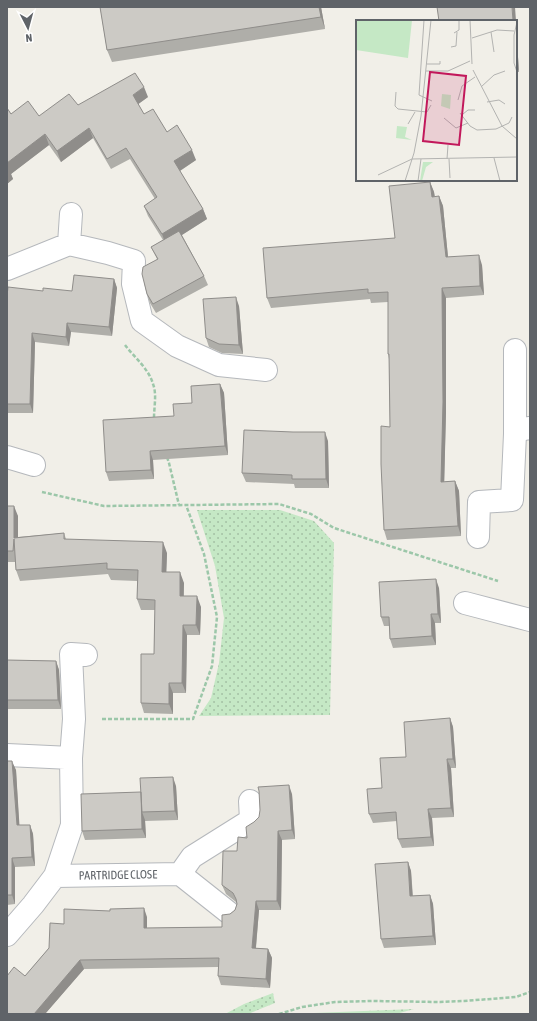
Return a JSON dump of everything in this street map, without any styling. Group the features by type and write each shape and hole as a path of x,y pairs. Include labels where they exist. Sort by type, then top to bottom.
{"street":[{"path":"69,244 71,214"},
{"path":"7,269 69,244 134,260 132,284 142,321 176,346 219,365 266,370"},
{"path":"478,536 479,502 512,500 523,431 515,350"},
{"path":"7,457 34,465"},
{"path":"465,603 530,620"},
{"path":"7,935 33,905 55,876 72,825 72,758 74,719 71,654 86,655"},
{"path":"7,755 72,758"},
{"path":"228,912 180,874 192,857 251,820 250,801"},
{"name":"PARTRIDGE CLOSE","path":"55,876 180,874"}],"path":[{"path":"123,340 154,384 154,422"},
{"path":"165,451 179,505"},
{"path":"34,465 26,488 104,506 279,504 311,514 334,528 500,581"},
{"path":"74,719 193,719 212,666 217,617 204,554 186,505"},
{"path":"279,1014 302,1007 335,1002 464,1001 516,997 530,992"}],"green space":[{"path":"197,510 280,510 314,521 334,543 330,715 199,716 211,698 219,663 224,618 215,566"},
{"path":"273,993 275,1003 248,1014 225,1014 244,1004"},
{"path":"414,1009 396,1014 310,1014 314,1013"}],"building":[{"path":"100,7 319,7 321,17 107,50"},
{"path":"437,7 512,7 513,20 439,20"},
{"path":"135,73 144,87 133,95 144,114 153,109 167,132 177,125 192,150 174,161 203,209 162,234 144,206 157,197 126,148 107,159 89,128 57,151 45,134 7,163 7,108 11,114 28,101 39,116 69,94 78,105"},
{"path":"430,182 432,197 439,196 446,257 479,255 480,286 442,288 443,402 441,482 455,481 458,526 384,530 381,426 390,427 388,292 368,293 368,289 267,298 263,248 395,238 389,186"},
{"path":"179,231 204,276 153,304 147,294 142,274 143,267 158,259 151,247"},
{"path":"74,275 114,279 109,327 67,323 66,337 32,333 30,404 7,404 8,287 43,291 43,288 72,291"},
{"path":"236,297 239,345 219,344 206,338 203,299"},
{"path":"220,384 225,446 150,451 151,470 106,472 103,420 174,416 173,404 192,403 191,386"},
{"path":"244,430 325,432 326,479 292,479 292,475 242,473"},
{"path":"7,506 14,506 14,538 64,533 64,539 163,542 162,572 180,572 180,596 197,596 196,625 183,625 182,683 169,683 169,704 141,703 141,654 154,654 155,600 137,599 138,570 107,569 107,563 16,570 14,539 13,551 7,551"},
{"path":"436,579 438,614 431,614 432,636 390,639 389,617 381,617 379,582"},
{"path":"7,660 56,661 58,700 7,700"},
{"path":"450,718 453,759 447,759 451,808 428,809 431,837 398,839 396,812 369,814 367,789 382,788 380,758 406,757 404,722"},
{"path":"7,761 12,761 17,825 30,825 32,857 12,858 12,895 7,895"},
{"path":"173,777 175,811 142,812 140,778"},
{"path":"289,785 292,830 278,831 277,901 256,901 252,948 268,949 266,979 218,976 219,958 80,960 34,1014 7,1014 7,976 14,967 25,976 49,948 50,923 64,924 64,909 110,911 110,909 144,908 144,928 222,927 222,915 230,914 235,910 237,904 233,893 222,885 223,851 237,851 238,837 247,838 246,827 259,817 260,810 258,787"},
{"path":"141,792 142,829 82,831 81,794"},
{"path":"408,862 410,896 430,895 433,936 381,939 375,864"}]}
